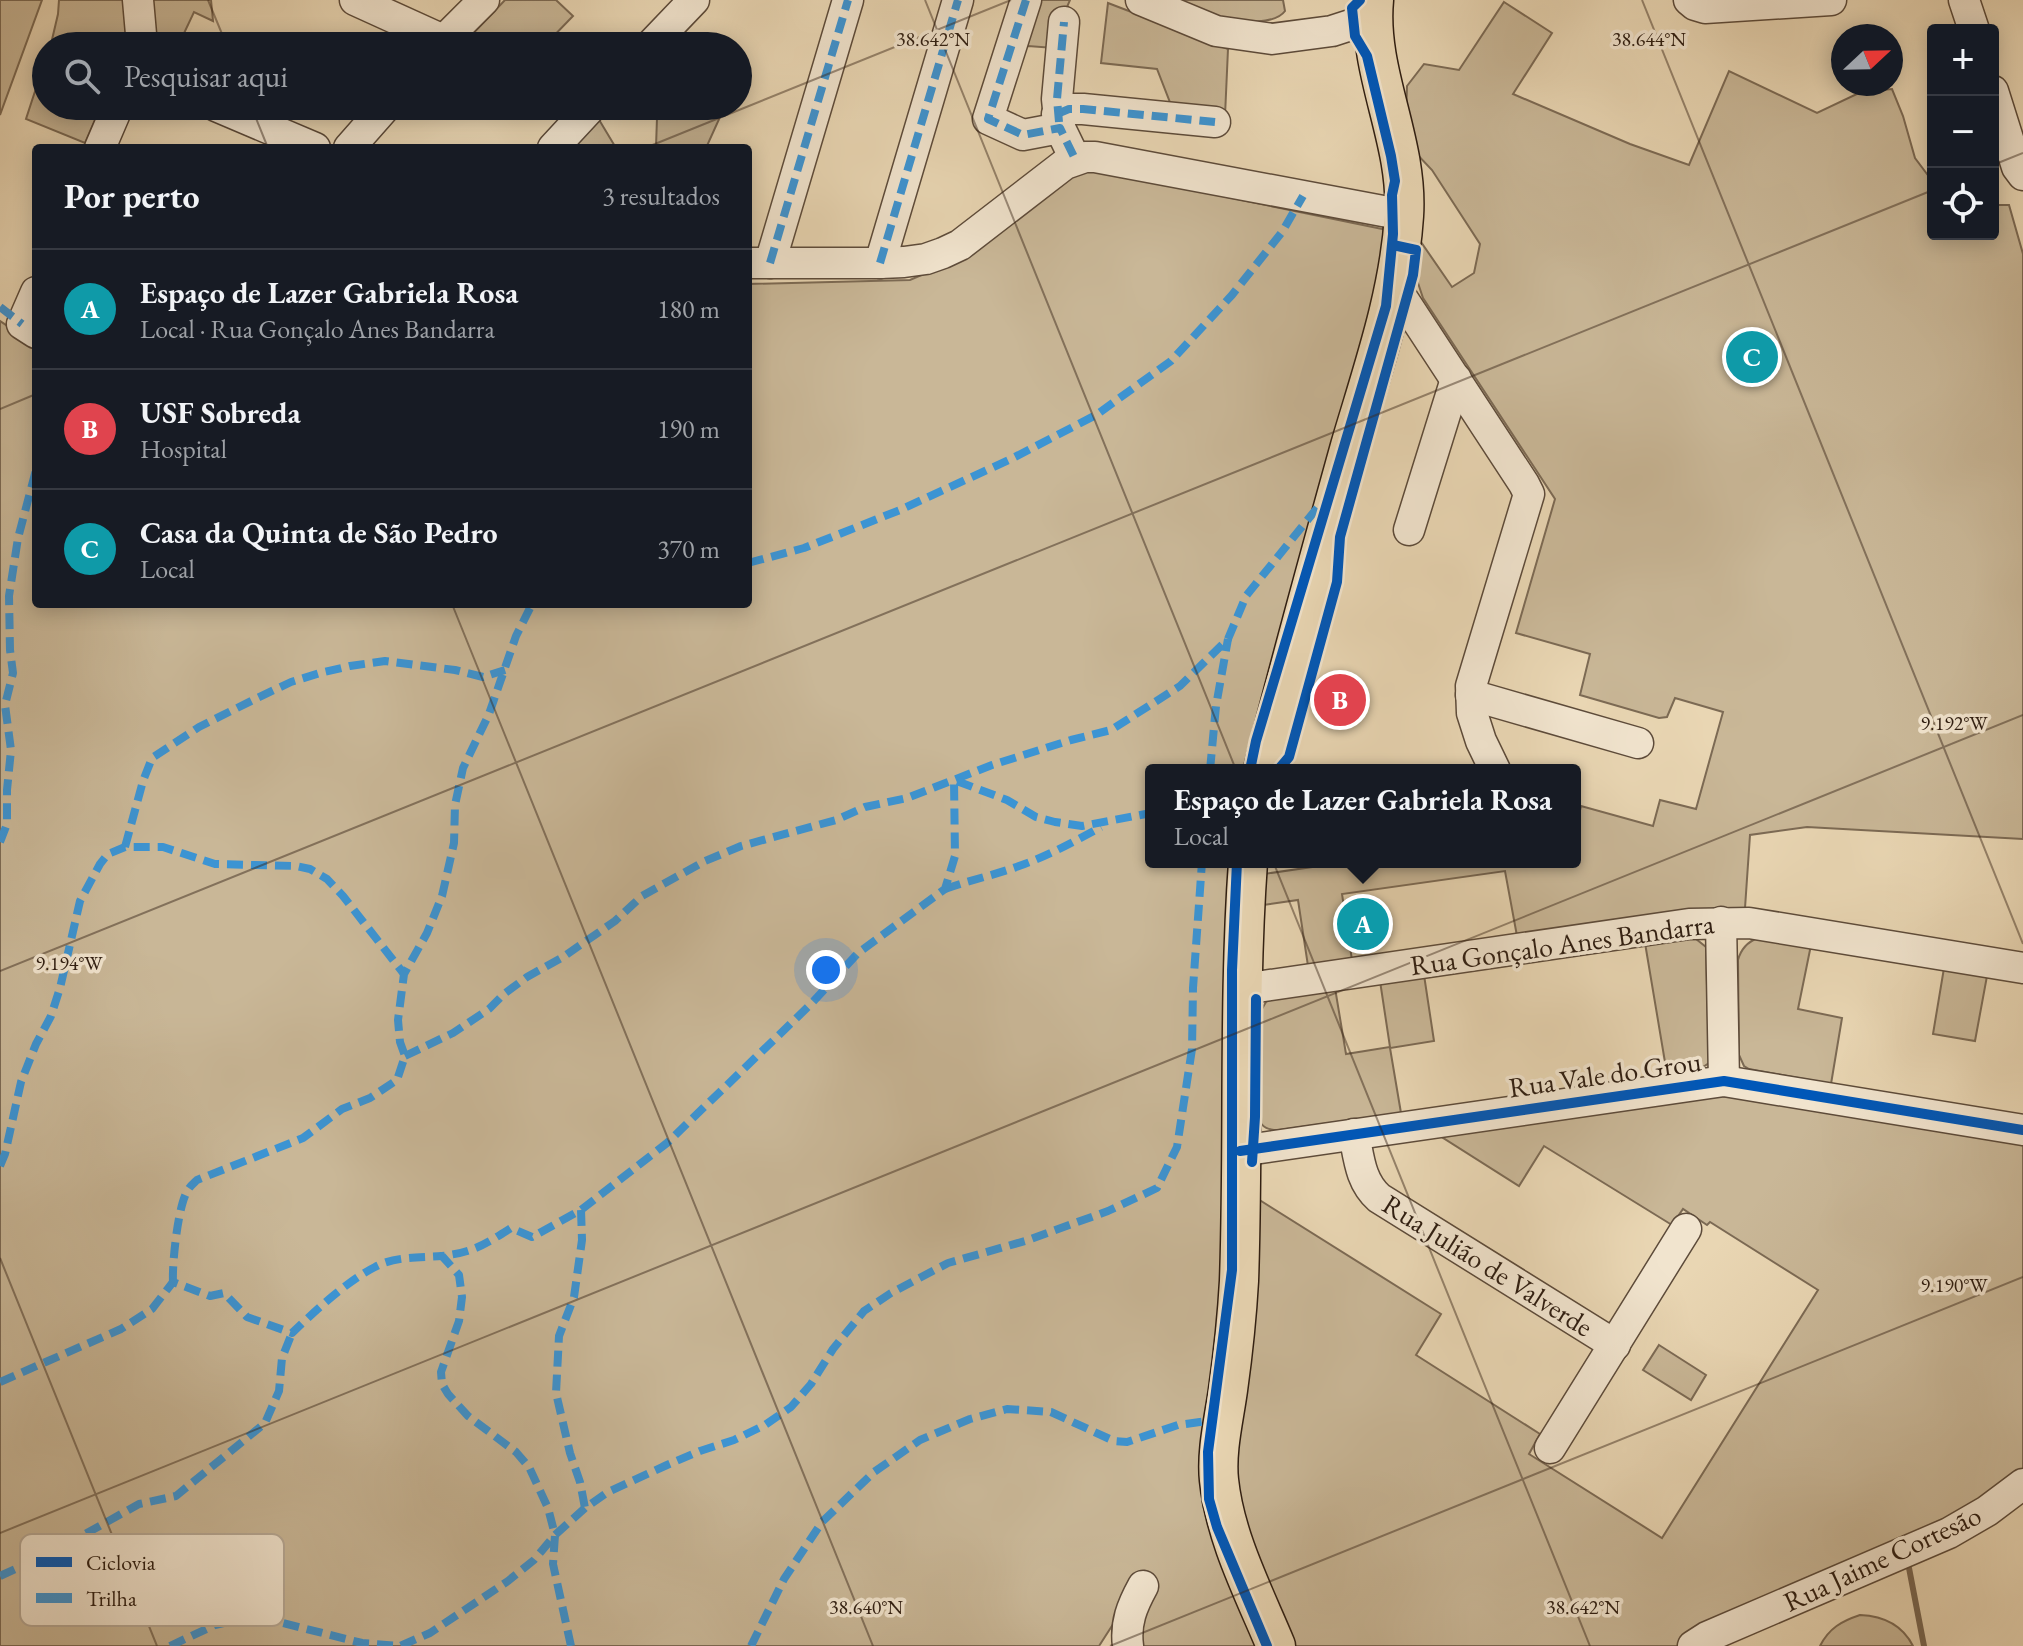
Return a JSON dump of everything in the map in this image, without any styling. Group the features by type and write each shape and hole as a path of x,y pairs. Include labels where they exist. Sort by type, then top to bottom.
{"main road":[{"path":"1265,764 1395,287 1404,215 1403,165 1376,51 1373,9"},
{"path":"1248,868 1236,1317 1218,1477 1230,1532 1276,1646"}],"street":[{"path":"138,0 141,32"},
{"path":"355,0 419,32"},
{"path":"452,32 484,0"},
{"path":"663,32 694,0"},
{"path":"848,0 759,263 880,263 926,259 960,245 1056,170 1075,159 1095,157 1404,215"},
{"path":"880,263 958,0"},
{"path":"1026,0 988,119 1023,135 1059,121 1069,109 1215,122"},
{"path":"1141,0 1216,31 1272,39 1332,31 1373,9"},
{"path":"1689,0 1705,8 1831,0"},
{"path":"1964,0 1972,24"},
{"path":"1064,22 1057,99 1059,121 1075,159"},
{"path":"1995,96 2017,167 2023,175"},
{"path":"102,144 112,120"},
{"path":"249,120 306,144"},
{"path":"353,144 374,120"},
{"path":"557,144 579,120"},
{"path":"1395,287 1529,494 1471,686 1472,713 1492,764"},
{"path":"1409,530 1456,379"},
{"path":"1471,695 1638,743"},
{"path":"1721,922 1724,1081"},
{"name":"Rua Gonçalo Anes Bandarra","path":"1243,989 1689,924 1721,922 1749,923 2023,968"},
{"name":"Rua Vale do Grou","path":"1240,1151 1724,1081 2023,1130"},
{"name":"Rua Julião de Valverde","path":"1364,1133 1363,1176 1379,1198 1619,1338"},
{"path":"1550,1448 1686,1229"},
{"name":"Rua Jaime Cortesão","path":"1693,1646 1707,1637 1949,1533 1987,1511 2023,1484"},
{"path":"1128,1646 1128,1619 1143,1586"}],"shaded area":[{"path":"0,0 42,0 0,115"},
{"path":"59,0 125,0 126,32 54,32"},
{"path":"153,0 211,0 213,21 194,12 185,32 153,32"},
{"path":"505,0 556,0 573,16 558,32 474,32"},
{"path":"1029,0 1070,0 1054,48 1028,46 1022,50"},
{"path":"1172,0 1283,0 1285,11 1274,19 1240,21"},
{"path":"1504,2 1552,33 1513,94 1630,144 1689,165 1729,71 1817,113 1853,96 1895,96 1915,158 1927,174 1927,240 1999,240 1999,205 2009,205 2023,254 2023,839 1807,827 1750,835 1745,908 1694,910 1517,936 1505,871 1342,894 1352,960 1308,966 1298,900 1263,905 1264,874 1305,868 1581,868 1581,806 1653,826 1660,800 1696,809 1723,712 1675,698 1667,717 1659,718 1580,695 1590,654 1516,633 1555,499 1423,298 1417,280 1421,242 1452,287 1474,273 1480,244 1432,170 1413,150 1406,119 1407,86 1424,64 1459,70"},
{"path":"1108,3 1228,49 1225,116 1173,110 1157,69 1101,63"},
{"path":"32,101 32,120 95,120 85,143 26,119"},
{"path":"599,120 614,144 571,144"},
{"path":"657,120 719,120 708,144 656,144"},
{"path":"1086,168 1392,231 1385,304 1246,764 1145,764 1145,868 1228,868 1230,1267 1201,1484 1203,1506 1211,1527 1263,1646 1137,1646 1146,1573 1099,1646 0,1646 0,321 32,342 32,608 752,608 752,284 910,280 971,254 1061,178"},
{"path":"1758,938 1811,945 1798,1009 1842,1018 1831,1084 1744,1066 1739,1055 1738,960 1745,946"},
{"path":"1696,939 1706,947 1709,1063 1700,1069 1667,1074 1645,943"},
{"path":"1944,968 1987,976 1975,1041 1933,1034"},
{"path":"1424,975 1434,1041 1390,1048 1401,1113 1279,1130 1262,1125 1258,1119 1259,1014 1266,1002 1272,998 1335,988 1346,1054 1390,1047 1380,981"},
{"path":"1712,1093 2023,1141 2023,1472 1980,1506 1680,1646 1290,1646 1232,1493 1250,1194 1441,1314 1416,1355 1540,1434 1529,1454 1662,1538 1818,1290 1710,1222 1707,1225 1683,1209 1672,1225 1544,1146 1519,1186 1437,1134"},
{"path":"1659,1345 1706,1375 1691,1400 1643,1370"},
{"path":"1860,1615 1891,1623 1909,1638 1913,1646 1820,1646 1837,1626"}],"waterway":[{"path":"1909,1568 1924,1646"}],"marked path":[{"path":"770,263 848,0"},
{"path":"880,263 958,0"},
{"path":"1026,0 988,119 1023,135 1060,128 1075,159"},
{"path":"1059,122 1057,99 1064,22"},
{"path":"1057,114 1069,109 1083,109 1215,122"},
{"path":"752,562 804,548 900,510 1011,459 1096,415 1171,361 1232,295 1282,232 1303,196"},
{"path":"0,307 22,324"},
{"path":"0,842 7,824 11,750 5,705 13,673 9,596 18,538 32,485"},
{"path":"405,1056 453,1033 489,1009 527,977 563,957 615,921 642,896 705,861 741,846 836,820 865,807 907,798 992,765 1111,730 1180,686 1228,639 1246,596 1322,502"},
{"path":"173,1282 181,1208 184,1197 197,1180 303,1138 342,1109 370,1098 397,1080 405,1056 398,1020 404,974 427,933 442,896 454,843 455,805 463,768 489,714 516,636 530,608"},
{"path":"1211,764 1216,706 1228,639"},
{"path":"125,847 152,758 199,727 291,682 350,666 385,661 483,677 505,670"},
{"path":"571,1646 553,1564 555,1535 548,1508 529,1467 516,1452 468,1416 442,1384 441,1372 459,1321 462,1297 459,1275 442,1256 478,1247 511,1228 532,1237 581,1210 667,1143 811,1004 858,953 945,889 955,856 954,780 1007,800 1036,817 1055,822 1082,826 1145,814"},
{"path":"945,889 1030,862 1101,827"},
{"path":"0,1166 21,1082 51,1016 60,988 80,901 108,854 125,847 163,847 215,864 310,869 327,879 343,896 404,974"},
{"path":"284,1623 362,1643 400,1646 430,1633 508,1581 534,1560 555,1535 585,1508 608,1492 700,1451 734,1440 765,1425 791,1407 864,1311 891,1293 948,1263 1025,1241 1108,1211 1157,1188 1177,1147 1192,1049 1202,868"},
{"path":"581,1210 582,1240 574,1297 559,1336 556,1393 585,1508"},
{"path":"0,1382 121,1329 152,1309 173,1282 210,1296 224,1293 247,1317 292,1333 342,1288 375,1267 399,1259 442,1256"},
{"path":"85,1534 139,1504 176,1496 265,1423 279,1391 282,1358 292,1333"},
{"path":"751,1646 784,1579 822,1522 874,1472 920,1440 970,1419 1007,1409 1051,1412 1114,1441 1127,1442 1178,1425 1219,1421"},
{"path":"0,1576 20,1567"},
{"path":"170,1646 213,1626"}],"cycle path":[{"path":"1251,764 1386,306 1395,181 1367,56 1355,36 1352,8 1360,0"},
{"path":"1283,764 1289,757 1337,582 1340,537 1413,275 1416,250 1393,245"},
{"path":"1237,868 1232,970 1232,1270 1208,1452 1209,1499 1217,1527 1267,1646"},
{"path":"1252,1162 1256,999"},
{"path":"1240,1151 1724,1081 2023,1130"}],"place":[{"name":"Casa da Quinta de São Pedro","path":"1752,357"},
{"name":"USF Sobreda","path":"1340,700"},
{"name":"Espaço de Lazer Gabriela Rosa","path":"1363,924"}]}
